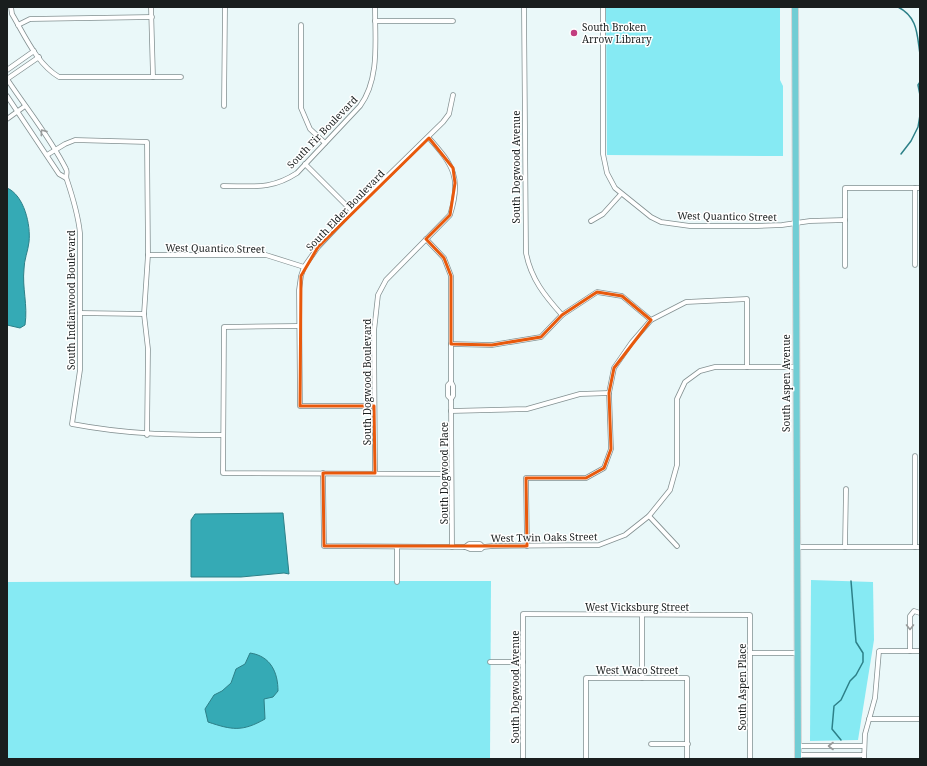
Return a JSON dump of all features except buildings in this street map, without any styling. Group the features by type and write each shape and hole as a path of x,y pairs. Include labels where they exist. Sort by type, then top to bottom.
{"main road":[{"name":"South Aspen Avenue","path":"795,7 798,757"}],"street":[{"path":"11,7 12,14 38,57 49,71 59,77 181,77"},
{"path":"152,7 153,77"},
{"path":"224,106 225,7"},
{"name":"South Fir Boulevard","path":"223,186 273,185 291,177 325,143 368,95 373,75 375,7"},
{"name":"South Dogwood Avenue","path":"524,7 524,240 530,269 537,285 562,315"},
{"name":"West Quantico Street","path":"603,7 603,154 610,181 621,194 651,217 662,222 690,226 779,225 810,221 845,220"},
{"path":"18,25 30,19 52,17 152,17"},
{"path":"375,21 453,21"},
{"path":"301,25 301,108 310,129 325,143"},
{"path":"7,70 34,51"},
{"path":"7,79 38,57"},
{"path":"20,61 24,67"},
{"name":"South Indianwood Boulevard","path":"7,79 55,150 67,171 66,178 74,196 80,233 80,370 72,424 108,431 147,435"},
{"name":"South Elder Boulevard","path":"374,406 300,406 298,326 300,276 304,267 318,248 352,211 429,138 449,114 453,95"},
{"name":"South Indianwood Boulevard","path":"7,96 59,174 66,178"},
{"path":"7,118 25,106"},
{"name":"South Dogwood Boulevard","path":"375,473 374,331 378,295 386,280 450,215 454,201 455,183 453,168 429,138"},
{"path":"47,155 75,140 147,142 148,255 144,314 148,349 147,435 223,435"},
{"path":"305,164 352,211"},
{"path":"845,266 845,188 920,188"},
{"path":"915,188 915,265"},
{"path":"591,221 603,214 621,194"},
{"name":"South Dogwood Place","path":"426,239 444,258 451,276 451,382 454,396 451,399 452,547"},
{"name":"West Quantico Street","path":"148,255 266,255 304,267"},
{"path":"451,344 492,345 541,337 562,315 597,292 622,296 651,320"},
{"path":"526,546 526,478 586,478 604,468 612,449 610,393 614,368 632,342 651,320 686,302 746,299 746,367"},
{"path":"80,313 144,314"},
{"path":"298,326 224,327 223,473 451,474"},
{"name":"West Twin Oaks Street","path":"323,473 324,546 397,548 465,547 469,544 480,544 483,547 599,545 625,535 649,516 670,490 677,465 677,399 685,382 700,371 714,367 796,367"},
{"path":"451,411 527,409 580,394 610,393"},
{"path":"915,456 915,547"},
{"path":"845,547 846,489"},
{"path":"649,516 677,546"},
{"path":"797,548 920,547"},
{"path":"397,548 397,582"},
{"path":"910,651 910,616 914,611 920,613"},
{"name":"South Dogwood Avenue","path":"523,614 523,759"},
{"name":"West Vicksburg Street","path":"523,614 750,615"},
{"path":"642,615 642,678"},
{"name":"South Aspen Place","path":"750,615 750,759"},
{"path":"798,757 864,757 864,746 869,719 875,698 878,651 920,651"},
{"path":"750,653 798,653"},
{"path":"490,662 523,662"},
{"name":"West Waco Street","path":"586,759 586,678 687,678 688,744"},
{"path":"869,719 920,719"},
{"path":"652,744 688,744 688,759"},
{"path":"798,746 864,746"}],"highlighted area":[{"path":"429,138 453,168 455,183 450,215 426,239 444,258 451,276 451,344 492,345 541,337 562,315 597,292 622,296 651,320 614,368 609,393 611,449 604,468 586,478 526,478 527,546 324,546 323,473 375,473 374,406 300,406 301,276 318,247"}],"shaded area":[{"path":"606,7 780,7 780,80 783,86 783,156 607,155"},
{"path":"7,188 18,197 22,204 29,227 29,242 24,276 26,318 25,325 20,328 7,325"},
{"path":"283,513 289,574 284,573 241,577 191,577 191,520 195,514"},
{"path":"811,580 873,582 874,640 858,740 810,741"},
{"path":"491,581 490,759 7,759 7,582"},
{"path":"250,653 263,658 268,662 272,666 277,678 278,691 273,697 264,699 265,719 243,728 224,727 208,722 205,709 214,695 222,691 231,683 236,669 245,664"}],"waterway":[{"path":"898,7 905,11 913,21 917,33 920,54"},
{"path":"920,82 918,85 920,95"},
{"path":"901,154 911,141 918,127 920,115"},
{"path":"841,740 832,729 834,706 841,700 850,681 856,675 863,662 863,653 856,642 851,581"}],"place":[{"name":"South Broken Arrow Library","path":"574,33"}]}
